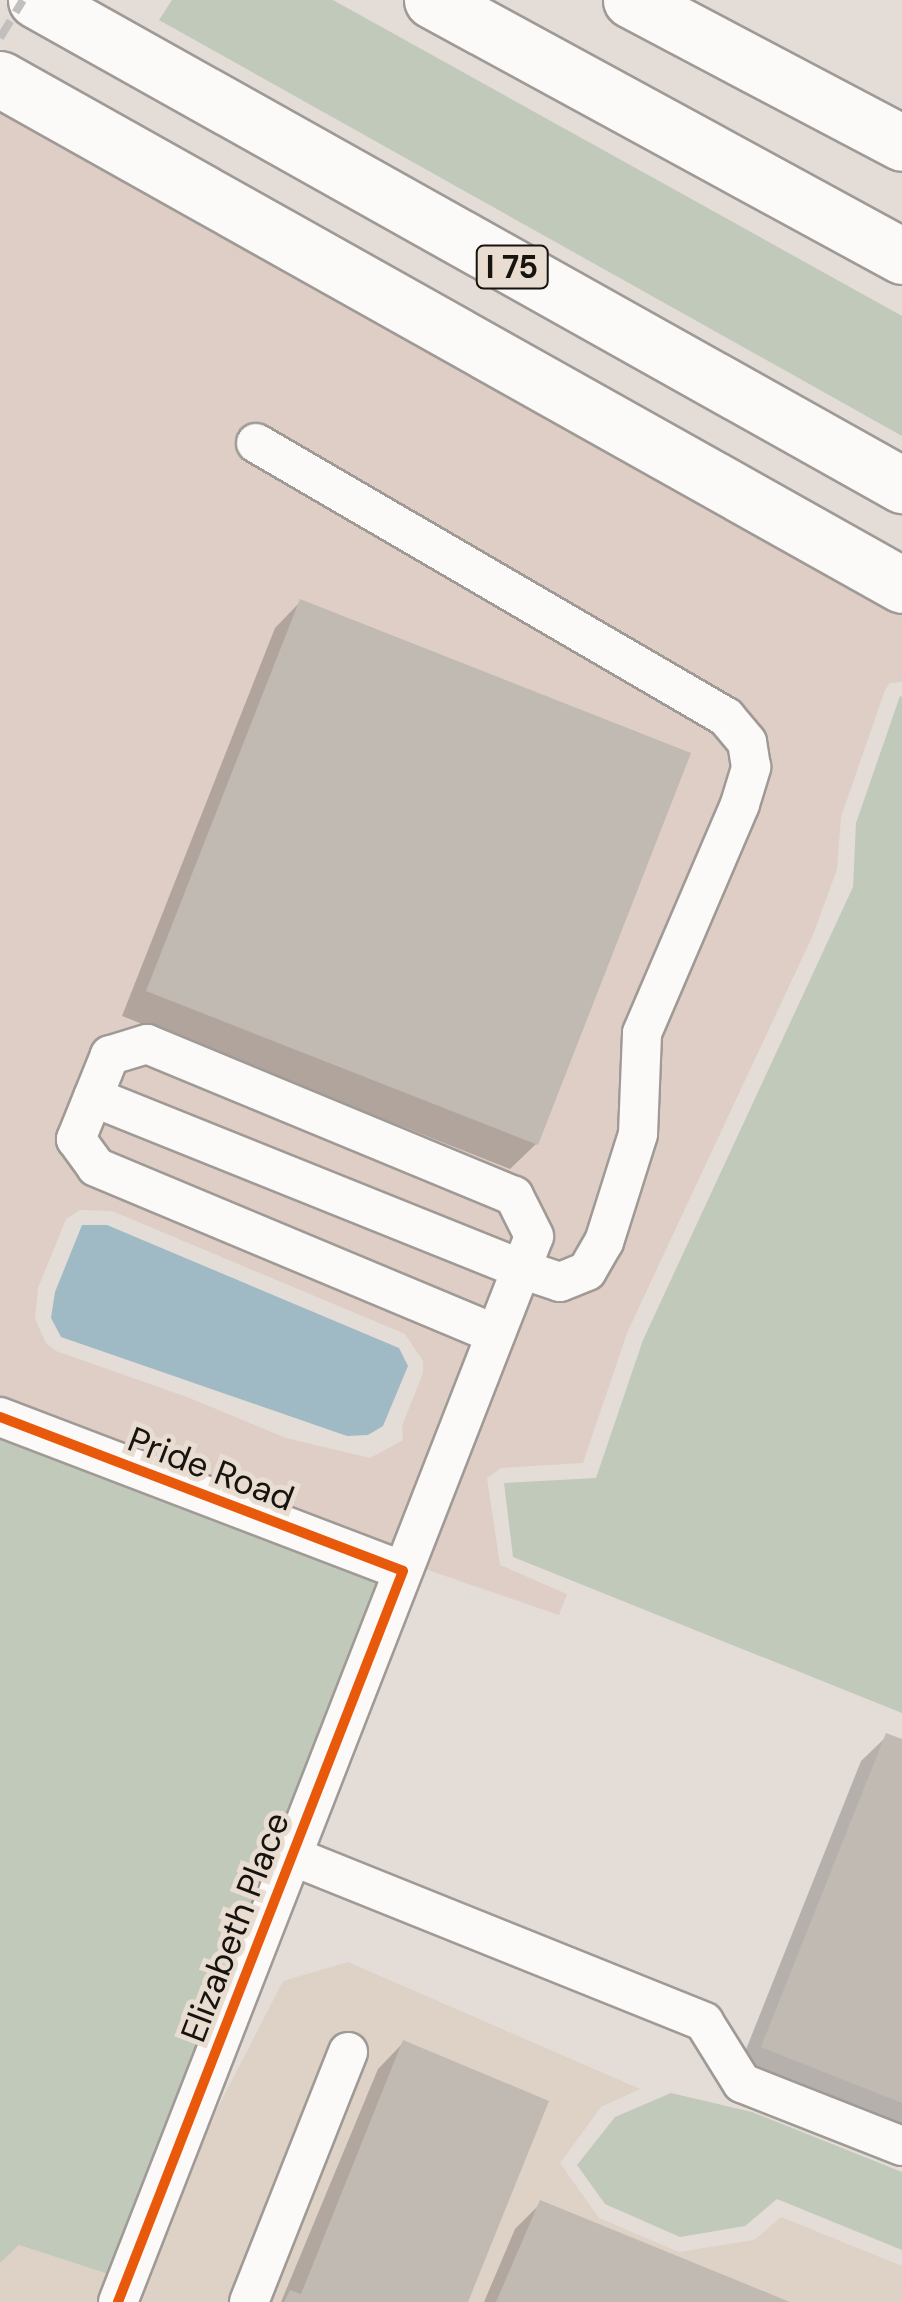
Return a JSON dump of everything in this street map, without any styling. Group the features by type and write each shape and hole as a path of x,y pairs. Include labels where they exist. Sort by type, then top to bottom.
{"highway":[{"name":"I 75","path":"36,0 902,485"},
{"path":"432,0 902,256"},
{"path":"631,0 902,143"},
{"path":"0,79 902,585"}],"street":[{"path":"256,443 726,717 747,742 751,767 740,804 642,1034 638,1134 604,1242 587,1271 560,1282 520,1269 93,1096 76,1139 96,1167 495,1334"},
{"name":"Elizabeth Place","path":"93,1096 110,1055 147,1044 514,1196 534,1236 118,2302"},
{"name":"Pride Road","path":"0,1418 403,1572"},
{"path":"292,1856 704,2022 742,2083 902,2146"},
{"path":"249,2302 348,2052"}],"shaded area":[{"path":"0,99 902,607 902,682 890,683 885,690 841,817 837,869 813,935 627,1333 583,1463 501,1468 487,1478 500,1565 567,1594 559,1615 425,1569 427,1562 0,1399","holes":["80,1210 112,1211 405,1334 423,1361 423,1373 402,1426 403,1440 370,1458 286,1438 187,1397 56,1351 46,1343 35,1319 38,1288 66,1219"]},
{"path":"348,1962 640,2089 601,2107 560,2163 599,2218 679,2252 754,2240 781,2217 902,2266 902,2302 139,2302 207,2129 283,1981"},
{"path":"19,2245 108,2274 97,2302 0,2302 0,2263"}],"green space":[{"path":"172,0 333,0 902,316 902,436 159,20"},
{"path":"900,696 902,1713 513,1557 504,1483 596,1478 643,1340 853,887 856,823"},
{"path":"0,1436 379,1581 108,2274 19,2245 0,2263"},
{"path":"671,2093 752,2112 902,2172 902,2250 777,2199 745,2226 680,2237 605,2204 577,2165 615,2117"}],"water":[{"path":"82,1225 107,1225 399,1348 408,1366 383,1426 368,1435 347,1436 61,1337 51,1318 55,1292"}],"building":[{"path":"300,599 691,753 538,1145 146,991"},
{"path":"886,1733 902,1739 902,2103 761,2047"},
{"path":"403,2040 549,2101 468,2302 284,2302 290,2290 301,2294"},
{"path":"540,2200 790,2302 496,2302"}],"railway":[{"path":"0,38 23,0"}],"cycle path":[{"path":"0,1417 403,1571 118,2302"}]}
